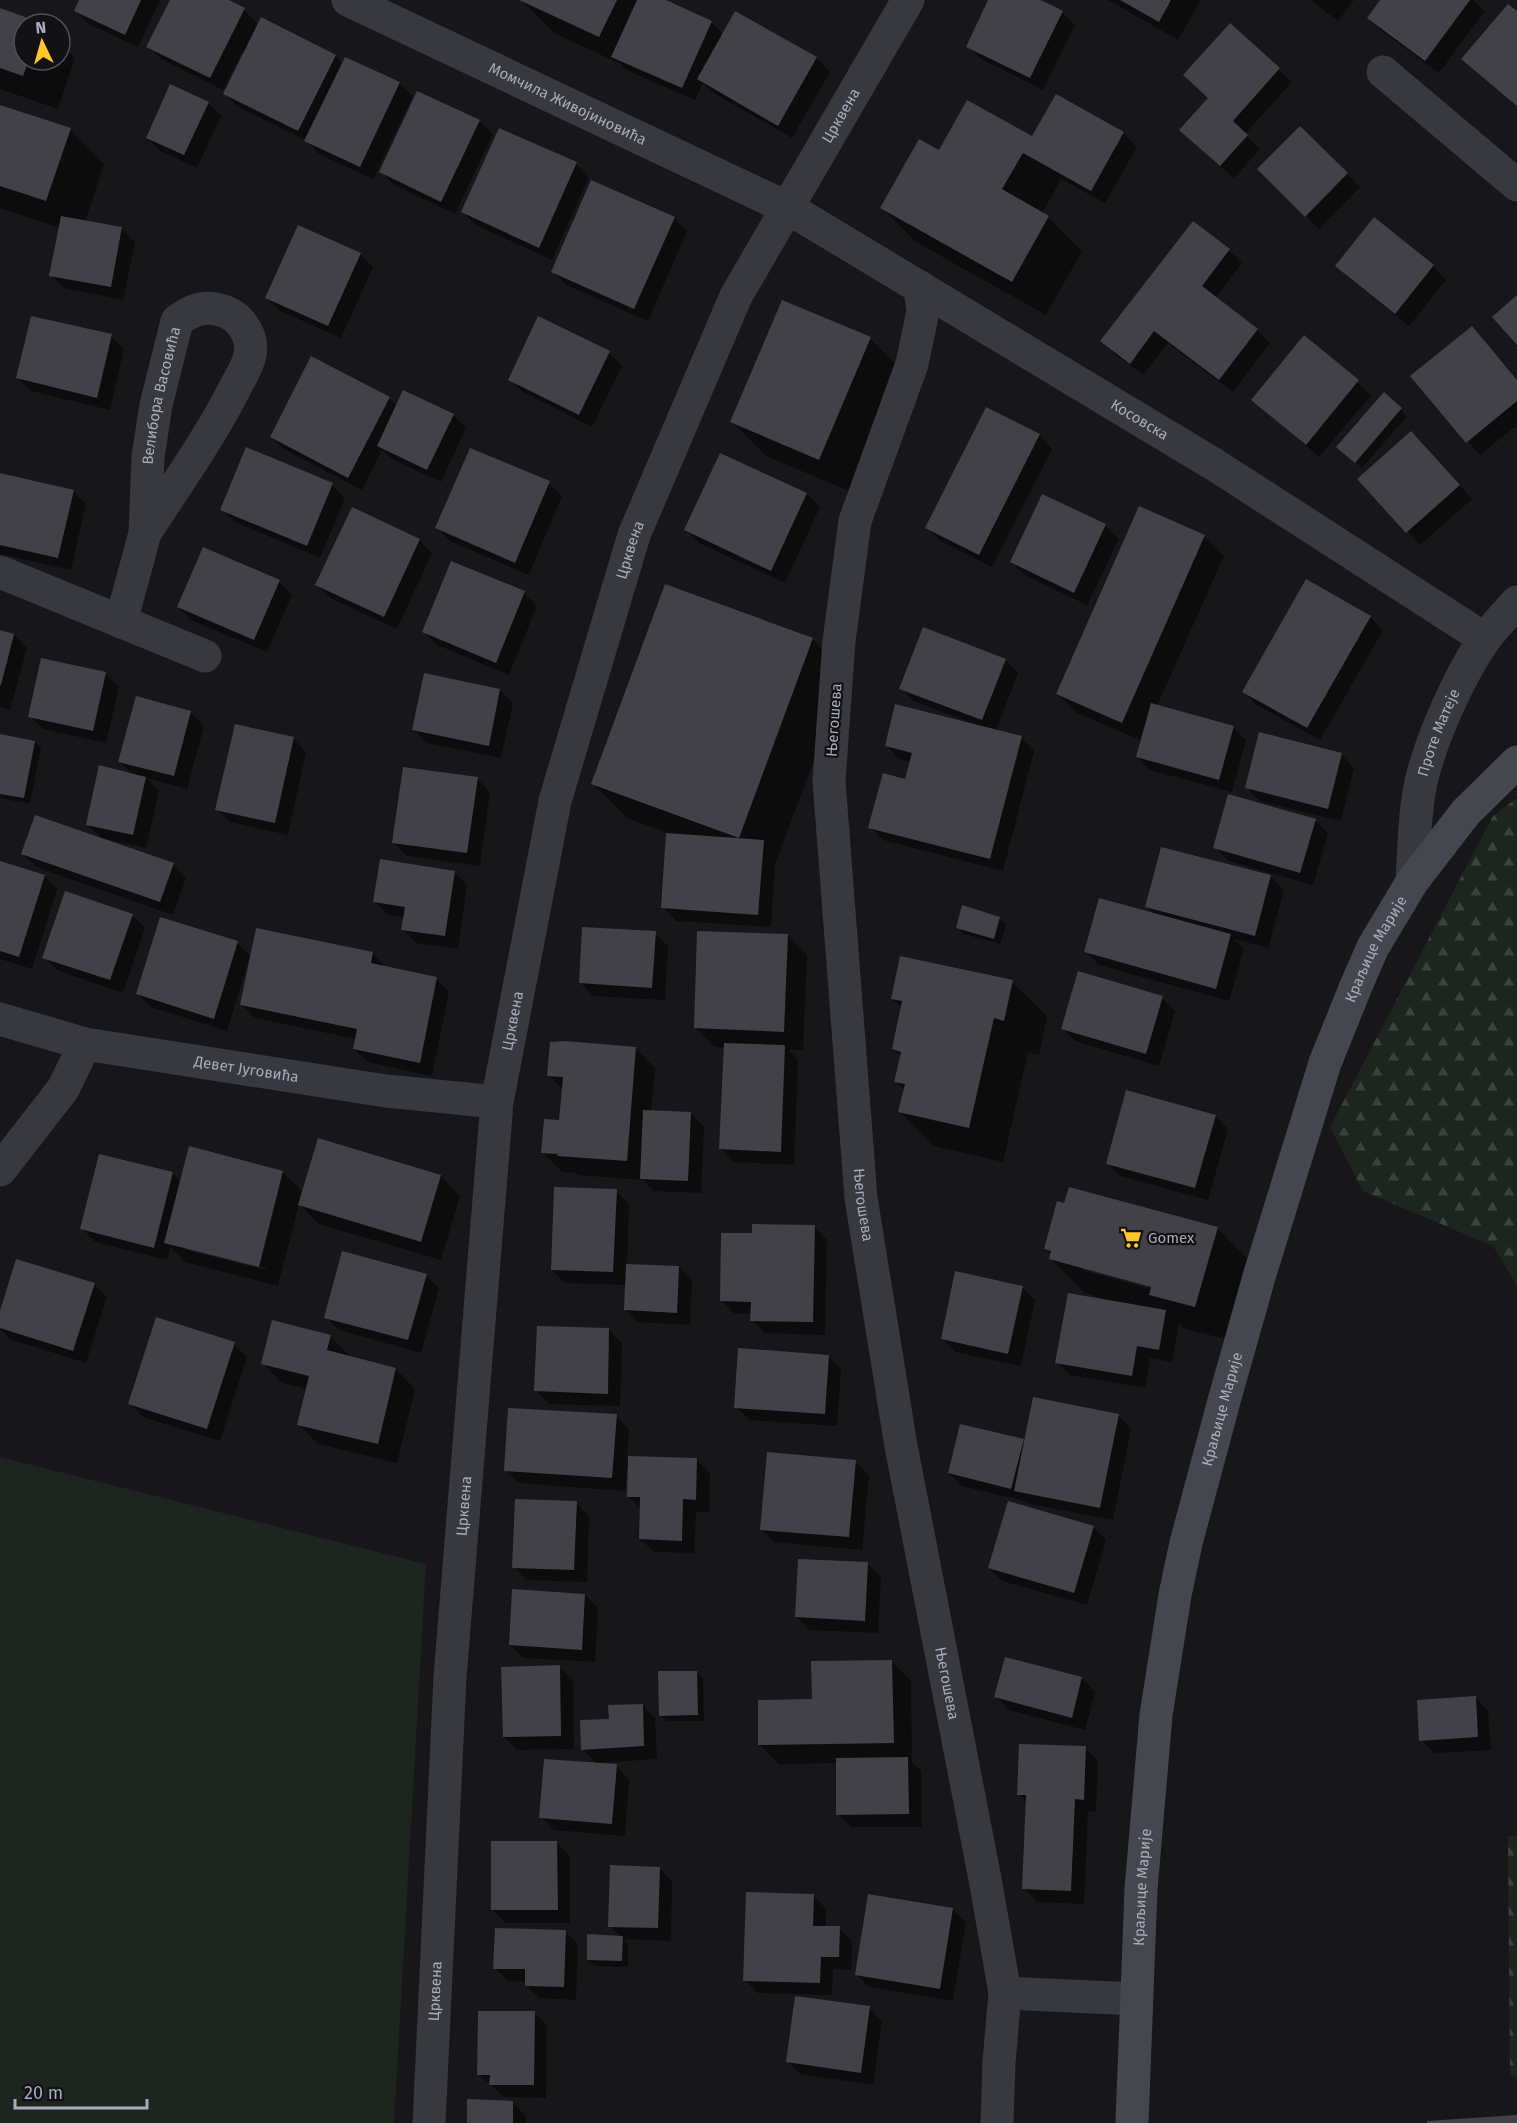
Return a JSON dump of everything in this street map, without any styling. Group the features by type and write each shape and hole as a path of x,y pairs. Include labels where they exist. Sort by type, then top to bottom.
{"street":[{"name":"Момчила Живојиновића","path":"348,0 788,208"},
{"name":"Црквена","path":"429,2123 450,1677 497,1102 555,801 634,535 736,296 908,0"},
{"path":"1383,72 1517,185"},
{"name":"Косовска","path":"788,208 1215,465 1485,639"},
{"name":"Његошева","path":"920,287 923,312 912,364 855,521 839,641 830,781 861,1198 901,1446 1005,1993 997,2123"},
{"name":"Велибора Васовића","path":"121,622 145,533 148,457 156,405 177,321 200,308 226,311 237,318 245,329 250,342 250,355 224,410 145,533"},
{"path":"0,572 205,656"},
{"name":"Проте Матеје","path":"1412,882 1414,826 1422,781 1437,735 1455,689 1485,639 1517,602"},
{"name":"Краљице Марије","path":"1132,2123 1145,1836 1156,1715 1175,1595 1186,1543 1256,1288 1325,1063 1373,948 1412,882 1466,812 1517,762"},
{"name":"Девет Југовића","path":"0,1019 85,1044 387,1091 497,1102"},
{"path":"0,1170 63,1089 85,1044"},
{"path":"1005,1993 1136,1999"}],"green space":[{"path":"1517,798 1517,1285 1493,1246 1363,1191 1330,1127 1493,816"},
{"path":"0,1457 426,1564 394,2123 0,2123"},
{"path":"1508,1836 1517,1836 1517,2078 1510,2074"}],"building":[{"path":"79,0 141,0 125,35 74,11"},
{"path":"170,0 229,0 245,8 210,78 146,47"},
{"path":"519,0 617,0 599,37"},
{"path":"637,0 666,0 712,21 682,88 611,57"},
{"path":"988,0 1041,0 1063,11 1030,78 966,47"},
{"path":"1120,0 1171,0 1159,22"},
{"path":"1380,0 1470,0 1425,61 1367,18"},
{"path":"1508,4 1517,11 1517,106 1461,59"},
{"path":"0,8 12,12 12,72 24,72 23,76 0,68"},
{"path":"735,11 817,57 778,126 697,79"},
{"path":"261,17 336,55 298,131 223,94"},
{"path":"1230,23 1280,68 1233,121 1248,135 1220,166 1179,130 1208,98 1183,75"},
{"path":"345,57 400,82 360,167 304,141"},
{"path":"170,84 209,102 184,155 146,138"},
{"path":"417,91 480,120 441,202 379,172"},
{"path":"1056,94 1124,132 1091,191 1023,153 1002,189 1049,216 1012,282 880,208 919,139 939,150 967,100 1032,136"},
{"path":"0,105 71,128 46,201 0,186"},
{"path":"1300,126 1348,173 1305,217 1257,169"},
{"path":"499,128 577,162 539,248 461,212"},
{"path":"591,180 675,217 634,309 551,272"},
{"path":"61,216 122,227 111,287 49,276"},
{"path":"1374,217 1434,265 1395,314 1335,266"},
{"path":"1193,221 1230,249 1202,286 1258,329 1219,380 1154,331 1130,364 1100,341"},
{"path":"298,225 361,253 328,326 265,298"},
{"path":"1517,295 1517,345 1492,317"},
{"path":"782,300 871,337 819,460 730,422"},
{"path":"31,316 112,334 97,398 16,378"},
{"path":"538,316 610,351 579,415 508,380"},
{"path":"1472,326 1517,380 1517,401 1466,443 1410,376"},
{"path":"1304,335 1359,380 1306,445 1251,400"},
{"path":"311,356 390,397 348,478 270,437"},
{"path":"403,390 454,414 427,470 377,446"},
{"path":"1384,392 1402,408 1355,463 1336,447"},
{"path":"986,407 1040,434 979,555 925,528"},
{"path":"1411,431 1460,485 1406,533 1357,479"},
{"path":"246,447 333,483 307,546 220,510"},
{"path":"470,448 550,481 515,563 435,528"},
{"path":"720,453 807,493 771,571 684,530"},
{"path":"0,473 74,490 58,558 0,545"},
{"path":"1042,494 1106,524 1074,593 1010,562"},
{"path":"1139,506 1205,535 1122,723 1056,694"},
{"path":"352,507 420,539 384,617 315,585"},
{"path":"203,547 280,580 254,640 177,607"},
{"path":"451,561 525,591 496,663 422,632"},
{"path":"1306,579 1371,616 1307,728 1242,692"},
{"path":"665,584 813,638 739,838 591,784"},
{"path":"923,627 1006,659 982,720 899,689"},
{"path":"0,630 14,634 1,685 0,685"},
{"path":"41,658 106,672 93,731 28,717"},
{"path":"424,673 500,689 489,746 412,730"},
{"path":"136,696 191,711 174,776 118,762"},
{"path":"1151,703 1234,726 1219,780 1136,757"},
{"path":"895,704 1022,736 990,859 868,828 883,773 905,779 912,753 885,746"},
{"path":"235,724 294,737 275,823 215,810"},
{"path":"1259,732 1342,753 1328,809 1245,788"},
{"path":"0,734 35,741 24,798 0,794"},
{"path":"99,765 146,777 133,835 86,825"},
{"path":"403,767 478,777 467,853 392,843"},
{"path":"1228,794 1316,819 1300,873 1213,848"},
{"path":"35,815 174,863 160,902 21,854"},
{"path":"666,833 764,840 758,915 661,908"},
{"path":"1161,847 1271,875 1255,936 1145,907"},
{"path":"380,859 455,871 445,936 401,930 405,907 373,902"},
{"path":"0,861 45,875 19,957 0,951"},
{"path":"65,891 133,914 110,980 42,958"},
{"path":"1099,898 1231,934 1216,989 1084,952"},
{"path":"962,905 1000,917 994,939 956,928"},
{"path":"160,917 238,941 214,1019 136,994"},
{"path":"582,927 656,931 652,988 579,983"},
{"path":"256,928 373,952 371,963 437,977 420,1063 353,1049 357,1029 240,1005"},
{"path":"697,931 788,934 784,1032 694,1028"},
{"path":"900,956 1013,980 1004,1021 994,1018 969,1128 898,1112 905,1084 894,1082 901,1052 892,1049 902,1001 891,999"},
{"path":"1078,971 1163,996 1146,1054 1061,1029"},
{"path":"565,1041 636,1047 627,1161 541,1153 544,1119 559,1120 563,1077 547,1076 550,1042"},
{"path":"724,1043 785,1045 781,1152 719,1149"},
{"path":"1126,1090 1216,1115 1195,1188 1106,1164"},
{"path":"643,1110 691,1112 688,1181 640,1179"},
{"path":"318,1138 441,1175 421,1242 298,1205"},
{"path":"189,1146 283,1171 259,1267 164,1243"},
{"path":"99,1154 173,1172 154,1248 80,1229"},
{"path":"554,1187 617,1189 613,1272 551,1270"},
{"name":"Gomex","path":"1069,1187 1218,1227 1195,1307 1149,1295 1151,1287 1049,1259 1051,1251 1044,1249 1057,1201 1064,1203"},
{"path":"752,1224 815,1225 813,1322 750,1321 751,1302 720,1301 721,1233 752,1233"},
{"path":"342,1251 427,1274 408,1340 324,1318"},
{"path":"16,1259 95,1283 73,1351 0,1328 0,1311"},
{"path":"626,1264 679,1266 677,1313 624,1310"},
{"path":"955,1271 1023,1286 1008,1354 941,1339"},
{"path":"1068,1293 1166,1310 1159,1350 1137,1346 1132,1376 1055,1363"},
{"path":"156,1317 235,1342 207,1429 128,1404"},
{"path":"272,1320 331,1335 327,1350 396,1368 378,1444 297,1425 309,1376 261,1364"},
{"path":"537,1326 609,1328 608,1394 534,1391"},
{"path":"738,1348 829,1355 825,1414 734,1408"},
{"path":"1033,1397 1119,1414 1100,1508 1014,1491"},
{"path":"508,1408 617,1414 612,1478 504,1471"},
{"path":"960,1424 1024,1439 1011,1489 948,1473"},
{"path":"767,1452 856,1460 849,1537 760,1530"},
{"path":"628,1456 697,1458 696,1500 683,1499 682,1541 639,1539 640,1497 627,1497"},
{"path":"515,1499 577,1501 574,1570 512,1568"},
{"path":"1008,1501 1094,1526 1074,1593 988,1568"},
{"path":"798,1559 868,1562 865,1621 795,1617"},
{"path":"512,1589 585,1594 582,1650 509,1645"},
{"path":"1005,1657 1082,1677 1072,1718 994,1697"},
{"path":"892,1660 894,1743 758,1745 758,1700 812,1699 811,1661"},
{"path":"560,1665 561,1736 503,1737 501,1667"},
{"path":"658,1671 697,1671 698,1715 659,1716"},
{"path":"1476,1696 1478,1737 1419,1741 1417,1700"},
{"path":"643,1704 644,1746 581,1750 580,1720 609,1719 608,1705"},
{"path":"1019,1744 1086,1746 1084,1800 1075,1799 1071,1891 1022,1889 1026,1795 1017,1795"},
{"path":"908,1757 909,1814 836,1815 836,1758"},
{"path":"544,1759 617,1764 612,1824 539,1818"},
{"path":"491,1841 557,1841 558,1910 491,1910"},
{"path":"610,1865 660,1867 658,1928 608,1927"},
{"path":"746,1892 814,1894 813,1926 840,1926 839,1957 821,1957 820,1983 743,1981"},
{"path":"868,1894 953,1908 940,1989 855,1975"},
{"path":"495,1928 566,1930 564,1987 525,1986 525,1969 493,1969"},
{"path":"587,1934 623,1936 622,1961 587,1960"},
{"path":"795,1996 870,2006 861,2073 786,2062"},
{"path":"478,2011 535,2011 534,2085 489,2085 490,2075 477,2075"},
{"path":"467,2099 513,2101 513,2123 467,2123"},
{"path":"1517,2115 1517,2123 1427,2123 1427,2121"}],"place":[{"name":"Gomex","path":"1131,1238"}]}
